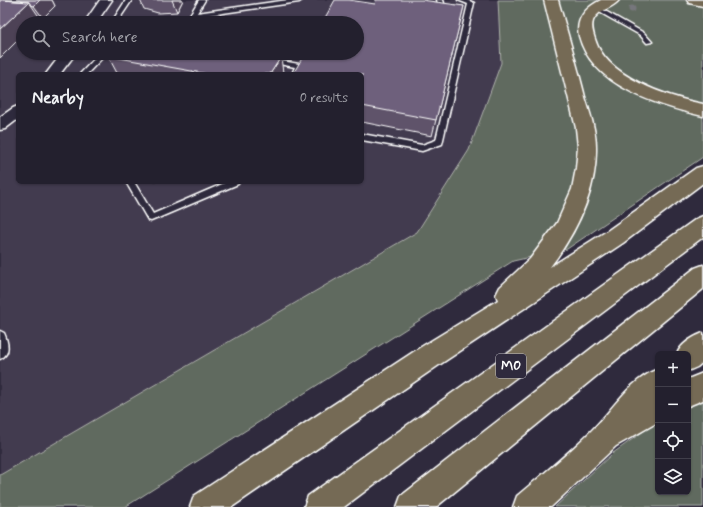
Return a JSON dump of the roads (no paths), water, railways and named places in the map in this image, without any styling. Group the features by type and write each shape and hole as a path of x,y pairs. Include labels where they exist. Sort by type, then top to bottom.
{"highway":[{"path":"430,356 518,287 541,263 560,237 576,204 583,179 587,148 584,126 575,89 551,0"},
{"path":"612,0 596,8 588,18 585,32 589,45 603,64 619,76 651,94 685,106 703,110"},
{"path":"694,0 703,2"},
{"path":"205,507 430,356 615,237 703,173"},
{"name":"M0","path":"319,507 703,225"},
{"path":"412,507 703,275"},
{"path":"691,355 703,345"},
{"path":"528,507 602,441 633,403 655,385"},
{"path":"691,392 703,386"},
{"path":"602,441 655,410"}],"street":[{"path":"95,16 106,0"},
{"path":"55,72 64,60"},
{"path":"0,125 16,113"}],"lane":[{"path":"119,16 129,0"},
{"path":"194,15 202,0"},
{"path":"194,15 300,0"},
{"path":"434,16 441,17 443,10 440,0"},
{"path":"364,137 422,148 439,142 463,22 471,4 461,0"},
{"path":"596,8 642,34 648,42"},
{"path":"443,10 449,13"},
{"path":"85,72 97,60"},
{"path":"266,60 299,66"},
{"path":"296,72 302,60"},
{"path":"131,184 152,218 230,184"},
{"path":"0,336 3,352 0,354"}]}
